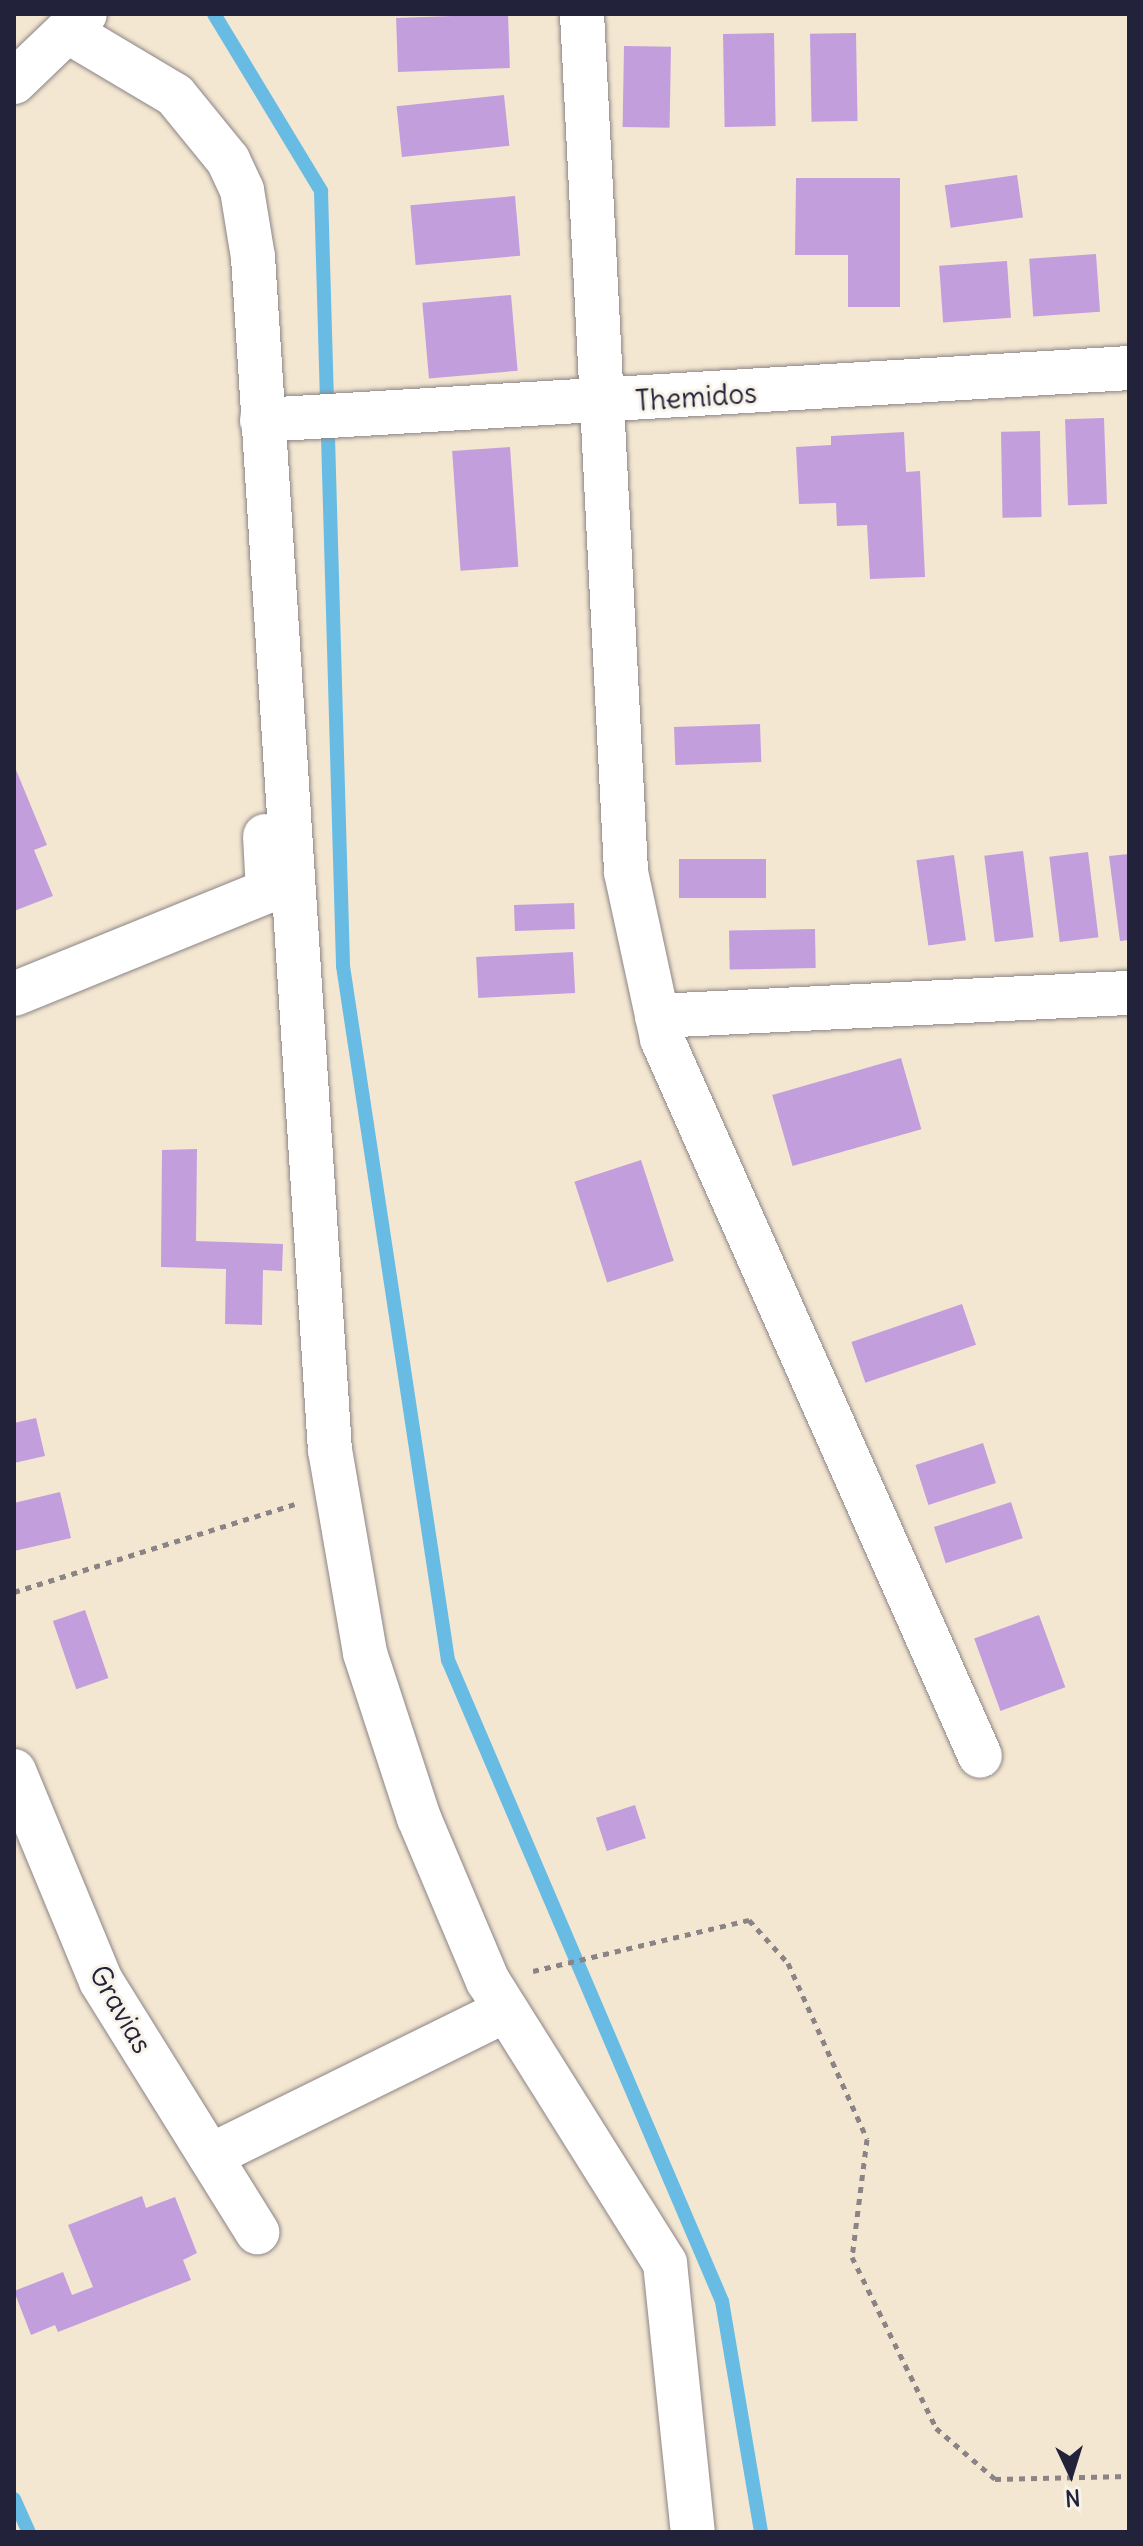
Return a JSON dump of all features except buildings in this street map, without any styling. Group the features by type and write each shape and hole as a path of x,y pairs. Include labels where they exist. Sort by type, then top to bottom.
{"street":[{"path":"582,14 626,872 657,1016 980,1756"},
{"path":"14,82 77,23 175,95 228,160 250,224 278,419 338,1490 365,1653 419,1818 503,2012 665,2263 693,2532"},
{"name":"Themidos","path":"278,419 604,403 1129,368"},
{"path":"14,994 268,891 250,583"},
{"path":"657,1016 1129,993"},
{"name":"Gravias","path":"14,1771 101,1981 257,2232"},
{"path":"210,2156 503,2012"}],"path":[{"path":"14,1592 338,1490"},
{"path":"524,1973 749,1920 788,1963 867,2139 852,2257 936,2428 995,2479 1129,2476"}],"waterway":[{"path":"214,14 321,191 343,966 448,1660 722,2301 761,2532"},
{"path":"14,2499 29,2532"}]}
